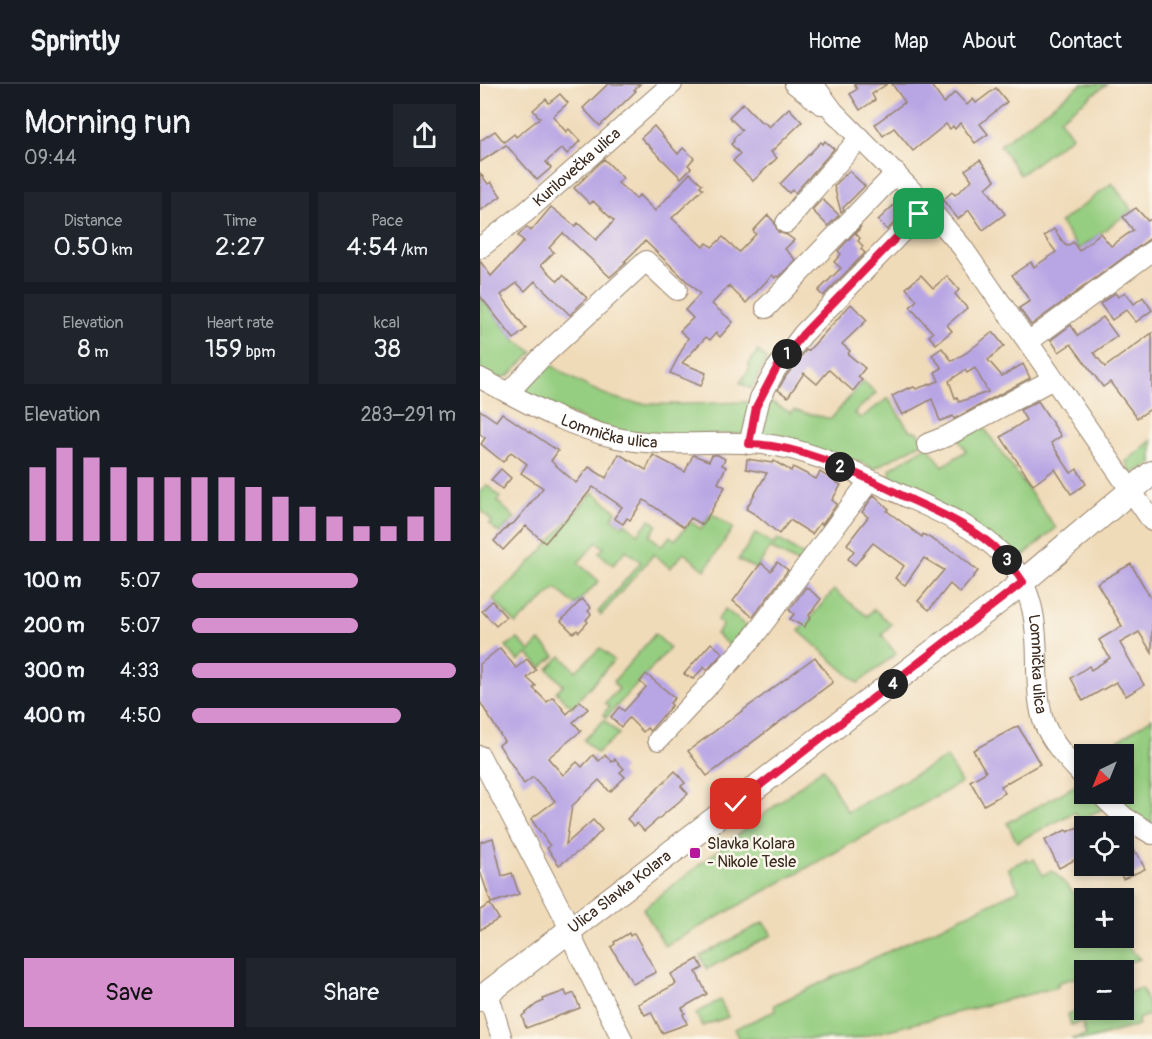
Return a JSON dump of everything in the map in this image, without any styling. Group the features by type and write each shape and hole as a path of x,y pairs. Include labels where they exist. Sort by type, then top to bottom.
{"main road":[{"name":"Ulica Slavka Kolara","path":"484,996 1023,582 1152,473"}],"street":[{"name":"Kurilovečka ulica","path":"480,248 526,212 672,84"},
{"path":"795,84 834,112 861,138 896,173 962,247 1152,520"},
{"path":"813,84 834,112"},
{"path":"786,223 861,138"},
{"path":"766,308 896,173"},
{"path":"749,444 760,398 787,354 927,207"},
{"path":"1028,342 1152,252"},
{"path":"508,393 549,350 646,261 677,290"},
{"name":"Lomnička ulica","path":"480,378 576,425 618,438 670,443 764,444 792,450 870,480 943,514 983,538 1006,558 1023,582 1035,620 1038,685 1044,721 1058,748 1074,766"},
{"path":"927,444 1053,379"},
{"path":"658,740 741,652 870,480"},
{"path":"480,756 563,914 569,932 622,1039"},
{"path":"1110,804 1124,817 1152,834"},
{"path":"484,996 502,1039"}],"green space":[{"path":"1082,84 1107,84 1060,119 1072,136 1020,175 1000,145"},
{"path":"1112,183 1132,210 1079,249 1060,223"},
{"path":"480,296 514,339 533,352 508,376 498,378 480,371"},
{"path":"758,351 767,359 751,389 740,383 750,368 748,365"},
{"path":"546,361 590,388 626,401 667,405 754,402 746,434 638,435 599,427 527,394 525,387"},
{"path":"863,381 876,393 854,413 861,418 888,398 909,430 918,432 924,442 873,469 866,464 755,436 764,398 791,413 793,410 831,419"},
{"path":"982,425 1056,528 1018,560 891,479 890,470 893,467 927,446 943,466 966,451 959,440"},
{"path":"1152,440 1152,464 1134,473 1131,472 1126,462"},
{"path":"487,485 500,497 497,501 515,518 499,533 489,524 492,521 480,509 480,492"},
{"path":"593,492 616,511 612,518 623,526 625,523 638,534 650,519 657,525 650,536 662,546 670,536 675,540 691,522 701,529 711,513 733,528 705,570 684,553 670,568 654,554 601,615 598,612 641,562 626,550 613,565 599,553 604,548 597,542 578,563 599,581 575,605 556,588 516,624 493,599 540,553"},
{"path":"756,533 774,545 778,539 807,558 801,565 770,548 756,569 738,560"},
{"path":"834,590 867,616 874,609 891,624 882,635 896,654 858,683 799,631"},
{"path":"725,609 746,626 730,646 716,634 723,625 717,620"},
{"path":"655,634 670,648 606,718 603,715 609,707 605,703 619,689 613,682"},
{"path":"518,639 530,651 540,641 555,656 541,668 528,654 518,661 506,646"},
{"path":"600,648 614,660 572,707 556,692 563,685 548,669 561,656 576,671"},
{"path":"1152,718 1152,830 1119,804 1134,804 1134,744 1113,744"},
{"path":"604,720 619,734 597,753 584,740"},
{"path":"947,757 961,783 665,946 643,909 823,768 847,812"},
{"path":"1074,786 1074,804 1103,804 1106,807 1088,816 1078,816 1075,812 1017,842 1007,823"},
{"path":"1026,859 1028,862 1034,859 1043,875 1050,871 1054,872 1074,893 1074,948 1129,948 1140,959 1074,960 1074,978 1057,983 1058,987 853,1039 739,1039 734,1029 775,1011 774,1005 1019,890 1008,868"},
{"path":"764,922 772,935 707,969 700,956"},
{"path":"1142,988 1151,1014 1138,1019 1139,1025 1090,1039 1071,1039 1086,1035 1082,1022 1071,1025 1068,1014 1074,1012 1074,1020 1134,1020 1134,991"},
{"path":"720,1000 728,1017 702,1026 696,1013"}],"building":[{"path":"608,84 640,84 634,90 636,91 600,126 583,108"},
{"path":"854,84 887,84 872,94 875,100 860,110 850,94 857,89"},
{"path":"892,84 930,84 944,103 955,92 967,105 973,99 976,103 996,88 1007,102 980,124 988,134 975,143 960,123 955,129 953,126 950,129 946,124 913,151 894,128 883,136 875,124 905,102"},
{"path":"560,94 568,103 553,116 566,132 569,129 580,141 567,154 562,148 546,162 551,168 537,180 506,145 480,162 480,141 495,131 504,142 514,134 516,137 540,118 533,110 546,99 549,103"},
{"path":"743,103 762,123 764,122 769,127 789,108 802,122 771,152 777,158 753,181 733,161 740,154 731,144 742,130 729,117"},
{"path":"654,126 678,154 683,148 694,158 688,165 691,168 681,178 641,138"},
{"path":"825,141 834,149 795,193 792,190 789,193 780,184 821,142 823,144"},
{"path":"604,159 623,178 618,183 636,199 639,195 655,211 690,173 702,184 700,186 703,189 672,218 703,247 707,243 712,247 723,237 739,252 756,234 753,231 768,215 778,232 794,240 785,249 796,260 779,277 775,278 772,275 746,303 729,286 712,304 733,322 720,337 716,333 710,340 706,337 682,363 706,373 701,386 670,373 688,338 680,331 693,318 685,310 700,294 645,241 610,277 563,233 549,248 554,252 541,265 558,281 563,275 587,298 570,315 535,281 525,291 517,283 501,295 526,329 514,339 480,296 480,261 491,276 524,241 518,236 527,227 531,231 551,207 575,226 578,223 596,240 614,221 593,201 590,204 574,188"},
{"path":"980,160 995,180 986,188 1005,214 983,230 969,210 958,219 943,200 952,192 955,195 972,180 965,170"},
{"path":"849,171 865,186 841,212 834,186"},
{"path":"480,173 488,184 491,182 501,196 480,211"},
{"path":"822,199 839,215 828,226 812,210"},
{"path":"895,204 904,213 887,230 878,220"},
{"path":"1136,208 1148,221 1152,218 1152,237 1031,325 1019,308 1030,301 1012,275 1031,262 1034,267 1056,252 1044,236 1054,229 1065,245 1068,246 1073,242 1079,251 1100,233 1111,246 1133,230 1123,217"},
{"path":"861,226 856,234 863,246 861,249 865,253 823,296 818,291 841,268 834,262 841,254 838,251"},
{"path":"921,275 933,288 947,276 959,290 955,294 967,308 947,325 952,331 936,344 929,336 933,333 910,307 917,300 906,288"},
{"path":"1125,292 1134,304 1143,297 1152,310 1136,322 1126,310 1112,320 1100,304 1115,293 1118,297"},
{"path":"851,304 867,320 842,344 850,351 848,354 865,368 858,377 862,380 853,391 829,370 817,384 804,373 788,397 778,390 806,350 808,351"},
{"path":"1103,317 1117,336 1094,353 1105,367 1152,333 1152,408 1137,418 1110,382 1103,387 1071,344 1059,352 1051,340 1071,325 1078,336"},
{"path":"993,332 1004,346 988,360 1002,376 1023,364 1030,378 954,419 953,416 940,421 932,399 902,415 892,396 908,388 916,389 939,381 935,372 942,368 932,355 942,348 952,361","holes":["975,368 988,392 959,402 957,397 955,398 949,381 965,370 967,373"]},
{"path":"1038,401 1061,436 1051,443 1071,473 1077,469 1086,484 1071,494 1055,469 1033,485 1001,437 1026,420 1020,410"},
{"path":"480,410 496,421 502,413 558,451 551,461 576,483 589,467 606,478 619,454 646,470 653,455 685,472 693,455 709,461 712,455 718,455 725,459 722,465 726,467 718,483 725,487 703,525 691,518 684,527 644,500 630,520 627,518 623,524 614,518 622,507 593,487 545,543 526,526 503,550 494,541 509,525 514,523 543,488 521,473 527,464 511,452 503,462 481,444 485,438 480,434"},
{"path":"747,459 772,463 774,461 791,471 793,467 816,479 820,472 841,485 832,500 837,504 822,525 820,523 812,534 790,520 779,534 746,509 767,473 746,469"},
{"path":"501,469 511,478 502,489 491,480"},
{"path":"874,495 889,509 887,511 922,537 923,534 958,554 978,571 960,593 950,584 929,610 918,601 944,570 924,558 905,585 895,578 904,566 873,543 855,565 848,559 854,551 847,544 868,517 862,512"},
{"path":"777,562 788,570 753,617 733,601 761,563 771,571"},
{"path":"1131,564 1152,600 1152,653 1139,632 1120,643 1144,685 1126,696 1116,682 1083,701 1071,678 1089,666 1091,670 1110,658 1099,640 1122,626 1097,583"},
{"path":"806,587 821,599 809,615 811,617 804,627 790,619 794,614 789,610"},
{"path":"582,599 591,608 588,611 591,614 586,620 588,622 579,632 577,630 573,633 561,621"},
{"path":"492,601 506,617 496,626 482,611"},
{"path":"711,643 723,653 707,670 704,667 693,679 684,674"},
{"path":"500,648 516,668 527,659 536,670 527,678 547,702 553,697 567,714 580,701 588,709 573,722 581,731 548,758 563,775 577,762 582,767 593,755 599,761 605,755 612,762 615,759 624,769 620,772 625,777 610,792 599,780 572,806 566,844 593,820 602,830 588,845 559,865 547,848 550,846 531,819 555,801 533,777 524,784 499,745 504,741 480,702 480,664"},
{"path":"815,657 833,682 707,776 688,751"},
{"path":"646,674 675,698 670,703 672,705 650,731 647,728 643,732 629,718 621,727 611,717 619,707 624,711 646,687 640,682"},
{"path":"1018,726 1040,764 1001,786 1005,793 984,805 970,781 986,772 973,750"},
{"path":"675,771 685,783 681,786 688,794 644,831 637,823 634,826 627,819"},
{"path":"1074,829 1074,860 1059,868 1045,840 1066,830 1068,832"},
{"path":"493,838 502,876 512,873 519,894 491,903 480,871 480,842"},
{"path":"1134,852 1137,853 1145,869 1134,874"},
{"path":"490,904 499,919 480,930 480,910"},
{"path":"629,933 630,936 634,933 656,972 633,984 611,947 615,944 614,942"},
{"path":"698,959 703,968 696,972 707,994 682,1008 687,1024 662,1033 651,1012 645,1015 638,1004 676,984 671,974"},
{"path":"565,991 567,996 574,993 580,1008 526,1028 522,1016 544,1001 543,999"}],"place":[{"name":"Slavka Kolara - Nikole Tesle","path":"695,853"}],"route":[{"path":"736,804 1023,582 996,548 943,514 833,464 776,446 749,444 756,407 767,384 787,354 803,334 919,214"}]}
